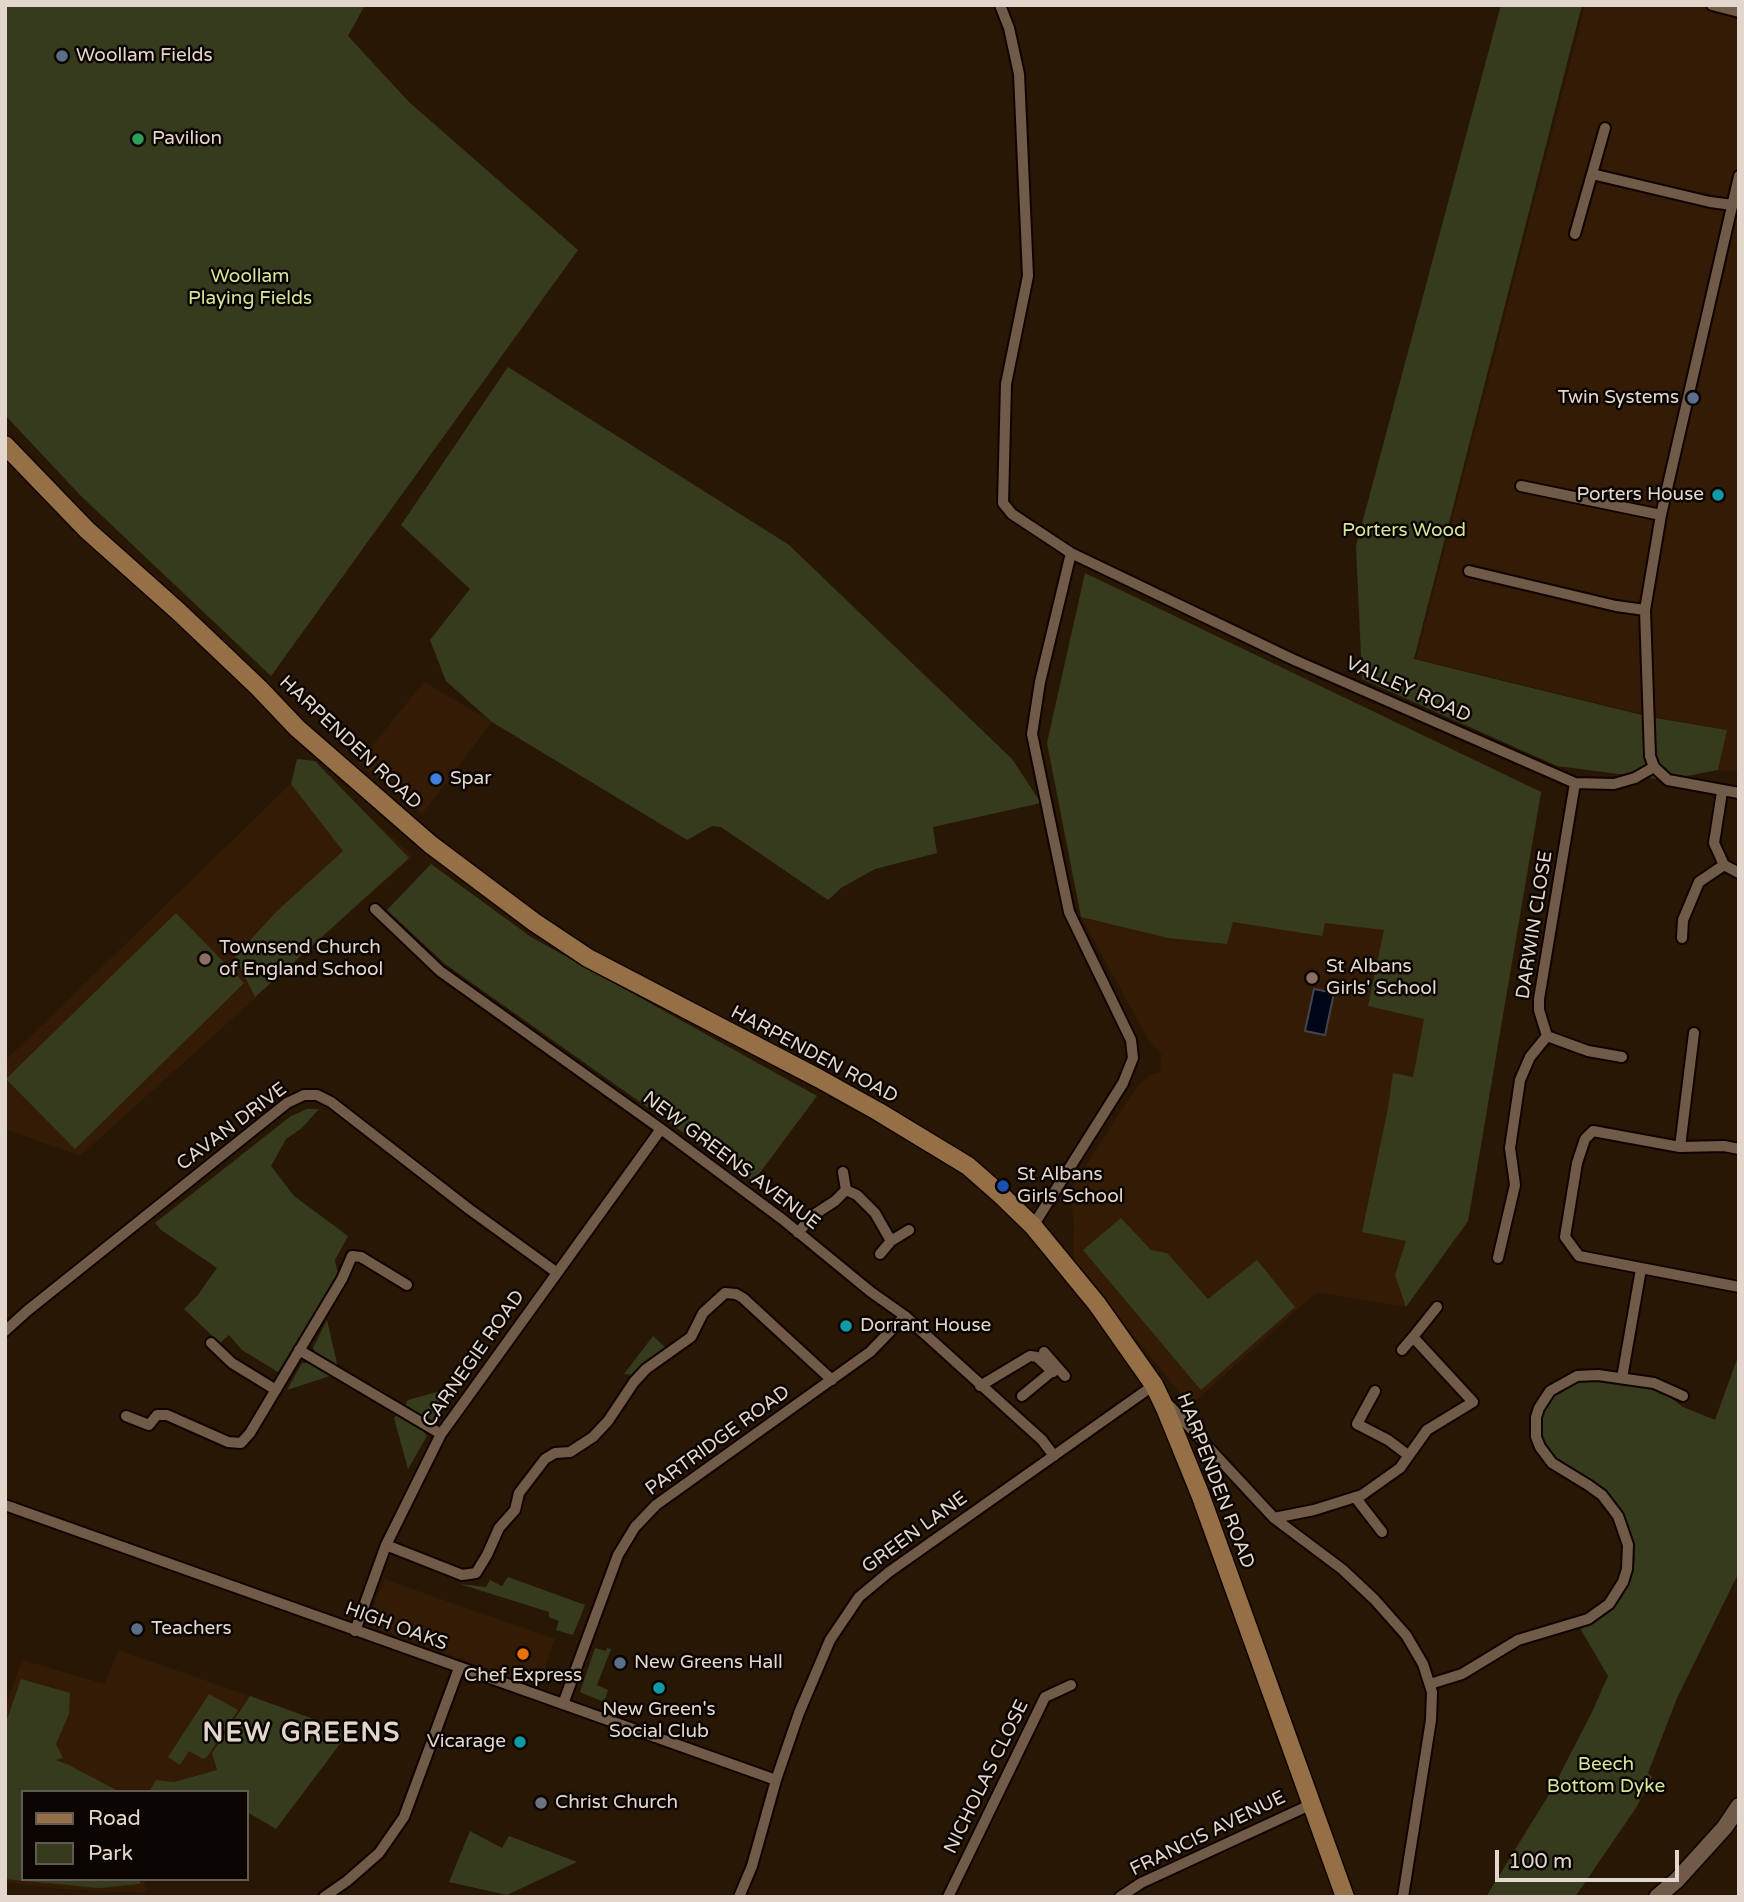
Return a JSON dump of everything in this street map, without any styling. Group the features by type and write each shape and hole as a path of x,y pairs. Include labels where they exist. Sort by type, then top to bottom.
{"main road":[{"name":"HARPENDEN ROAD","path":"5,445 87,530 179,612 297,728 430,844 534,922 588,958 830,1085 968,1166 1032,1226 1074,1275 1154,1385 1200,1494 1345,1897"}],"street":[{"name":"VALLEY ROAD","path":"1000,5 1009,28 1018,74 1028,276 1006,384 1003,503 1012,514 1071,553 1292,659 1575,783 1614,784 1635,778 1654,767"},
{"path":"1712,5 1739,12"},
{"path":"1575,234 1605,128"},
{"path":"1592,174 1710,202 1735,198"},
{"path":"1739,176 1661,515 1645,610 1650,756 1654,767 1668,780 1739,793"},
{"path":"1521,486 1661,515"},
{"path":"1032,1226 1123,1083 1133,1058 1132,1040 1069,912 1032,734 1040,682 1071,553"},
{"path":"1469,571 1616,606 1645,610"},
{"name":"DARWIN CLOSE","path":"1547,1036 1539,1010 1539,999 1575,783"},
{"path":"1722,792 1713,843 1724,865 1739,873"},
{"path":"1682,938 1683,919 1699,882 1724,865"},
{"name":"NEW GREENS AVENUE","path":"375,909 440,971 662,1129 905,1316 1042,1440 1054,1456"},
{"path":"1680,1147 1694,1033"},
{"path":"1498,1258 1515,1185 1510,1148 1521,1080 1530,1058 1547,1036 1588,1051 1622,1057"},
{"name":"CAVAN DRIVE","path":"5,1331 287,1103 304,1094 317,1095 331,1102 469,1209 556,1272"},
{"name":"CARNEGIE ROAD","path":"355,1631 386,1545 441,1434 662,1129"},
{"path":"1739,1149 1724,1146 1680,1147 1593,1130 1585,1139 1577,1163 1565,1237 1579,1256 1739,1287"},
{"path":"843,1172 846,1190"},
{"path":"798,1233 812,1216 846,1190"},
{"path":"846,1190 857,1195 875,1213 891,1241"},
{"path":"880,1254 891,1241 909,1230"},
{"path":"126,1416 149,1425 157,1415 167,1415 228,1442 241,1443 250,1433 342,1279 352,1256 361,1257 407,1285"},
{"path":"1622,1378 1641,1269"},
{"path":"386,1545 462,1575 476,1573 499,1528 515,1510 519,1493 545,1459 555,1453 570,1452 593,1437 608,1421 634,1382 646,1369 691,1337 703,1313 725,1293 743,1298 832,1380"},
{"path":"1402,1350 1437,1307"},
{"name":"PARTRIDGE ROAD","path":"563,1704 618,1555 635,1527 656,1505 870,1353 905,1316"},
{"path":"1274,1518 1314,1510 1362,1495 1400,1468 1427,1430 1473,1402 1413,1338"},
{"path":"211,1343 232,1363 276,1390"},
{"path":"299,1350 441,1434"},
{"path":"1044,1352 1058,1372"},
{"path":"980,1386 1030,1356 1037,1357 1058,1372"},
{"path":"1023,1396 1058,1372"},
{"path":"1430,1684 1462,1674 1518,1640 1588,1619 1602,1611 1618,1593 1628,1569 1629,1556 1624,1528 1602,1496 1552,1463 1540,1447 1535,1428 1539,1408 1550,1391 1577,1376 1598,1375 1666,1386 1683,1396"},
{"name":"GREEN LANE","path":"739,1897 752,1866 776,1780 799,1713 830,1640 859,1597 889,1572 1154,1385"},
{"path":"1375,1391 1357,1424 1388,1440 1408,1455"},
{"path":"1170,1406 1274,1518 1342,1569 1390,1615 1415,1649 1430,1684 1431,1720 1403,1897"},
{"path":"1356,1497 1382,1532"},
{"name":"HIGH OAKS","path":"5,1505 776,1780"},
{"path":"324,1897 379,1853 404,1817 459,1668"},
{"name":"NICHOLAS CLOSE","path":"948,1897 1045,1697 1071,1685"},
{"name":"FRANCIS AVENUE","path":"1120,1897 1141,1883 1312,1804"},
{"path":"1657,1897 1725,1827 1739,1806"}],"shaded area":[{"path":"1585,5 1739,5 1739,772 1718,770 1726,730 1651,716 1416,659"},
{"name":"St Albans Girls' School","path":"1085,573 1541,792 1468,1221 1406,1307 1317,1292 1190,1406 1073,1260 1074,1223 1069,1191 1136,1088 1148,1076 1160,1072 1161,1054 1148,1039 1081,917 1047,743"},
{"path":"424,682 492,722 422,814 358,763"},
{"name":"Townsend Church of England School","path":"311,764 413,856 80,1156 5,1129 5,1061"},
{"path":"384,1579 555,1639 538,1687 366,1625"},
{"path":"118,1650 250,1696 212,1752 217,1770 174,1782 157,1780 150,1790 21,1790 21,1881 144,1881 146,1893 61,1889 5,1882 5,1708 22,1660 105,1684"}],"green space":[{"name":"Woollam Playing Fields","path":"5,5 365,5 348,36 409,102 578,250 271,676 81,496 5,415"},
{"name":"Porters Wood","path":"1501,5 1582,5 1414,659 1650,717 1727,730 1718,770 1665,780 1557,766 1362,679 1356,546"},
{"path":"508,367 789,545 1012,759 1041,803 933,827 937,853 875,869 841,888 828,900 721,827 712,826 687,840 492,722 446,681 430,640 470,589 401,525"},
{"path":"1085,573 1541,792 1468,1221 1406,1307 1395,1275 1406,1241 1362,1232 1393,1073 1413,1077 1424,1019 1368,1006 1384,930 1325,923 1322,936 1233,922 1227,944 1168,938 1081,917 1047,743"},
{"path":"297,759 315,761 409,858 255,997 235,957 276,912 343,851 291,784"},
{"path":"431,864 531,937 817,1096 753,1182 445,964 387,910"},
{"path":"176,913 244,983 75,1149 6,1079"},
{"path":"307,1109 319,1109 302,1128 286,1139 271,1166 294,1196 348,1236 335,1260 338,1274 278,1372 242,1350 229,1335 220,1343 184,1309 217,1268 161,1230 155,1223 291,1116"},
{"path":"1121,1218 1151,1250 1167,1253 1208,1299 1257,1260 1295,1307 1201,1390 1083,1250"},
{"path":"327,1320 338,1368 317,1355 313,1348"},
{"path":"653,1336 666,1348 637,1375 624,1374"},
{"name":"Beech Bottom Dyke","path":"1739,1354 1739,1572 1677,1698 1648,1773 1652,1777 1636,1808 1575,1897 1486,1897 1553,1788 1608,1676 1580,1628 1605,1615 1622,1597 1633,1571 1635,1558 1629,1526 1608,1493 1593,1480 1560,1463 1546,1447 1540,1425 1546,1405 1569,1385 1583,1380 1598,1380 1648,1388 1666,1394 1683,1407 1715,1420"},
{"path":"302,1363 312,1363 333,1375 287,1390"},
{"path":"458,1386 435,1421 428,1421 404,1407 408,1400"},
{"path":"398,1414 420,1427 427,1436 408,1469 394,1418"},
{"path":"508,1577 585,1605 573,1635 556,1630 559,1621 549,1617 549,1612 460,1584 486,1587 490,1580 502,1586"},
{"path":"595,1648 606,1651 607,1648 611,1649 597,1685 608,1690 604,1702 580,1692"},
{"path":"21,1679 70,1693 69,1714 56,1744 63,1758 55,1760 116,1790 21,1790 21,1881 5,1879 5,1725"},
{"path":"209,1694 238,1710 207,1757 203,1759 189,1751 180,1765 168,1757"},
{"path":"250,1696 349,1732 276,1829 248,1813 248,1790 150,1790 156,1780 174,1782 217,1770 212,1753"},
{"path":"470,1831 502,1848 509,1836 577,1862 507,1895 449,1882"},
{"path":"26,1881 140,1881 140,1884 99,1888"}],"water":[{"path":"1314,989 1334,993 1325,1035 1305,1031"}],"place":[{"name":"Woollam Fields","path":"62,56"},
{"name":"Pavilion","path":"138,139"},
{"name":"Twin Systems","path":"1693,398"},
{"name":"Porters House","path":"1718,495"},
{"name":"Spar","path":"436,779"},
{"name":"Townsend Church of England School","path":"205,959"},
{"name":"St Albans Girls' School","path":"1312,978"},
{"name":"St Albans Girls School","path":"1003,1186"},
{"name":"Dorrant House","path":"846,1326"},
{"name":"Teachers","path":"137,1629"},
{"name":"Chef Express","path":"523,1654"},
{"name":"New Greens Hall","path":"620,1663"},
{"name":"New Green's Social Club","path":"659,1688"},
{"name":"Vicarage","path":"520,1742"},
{"name":"Christ Church","path":"541,1803"}],"district":[{"name":"NEW GREENS","path":"302,1734"}]}
